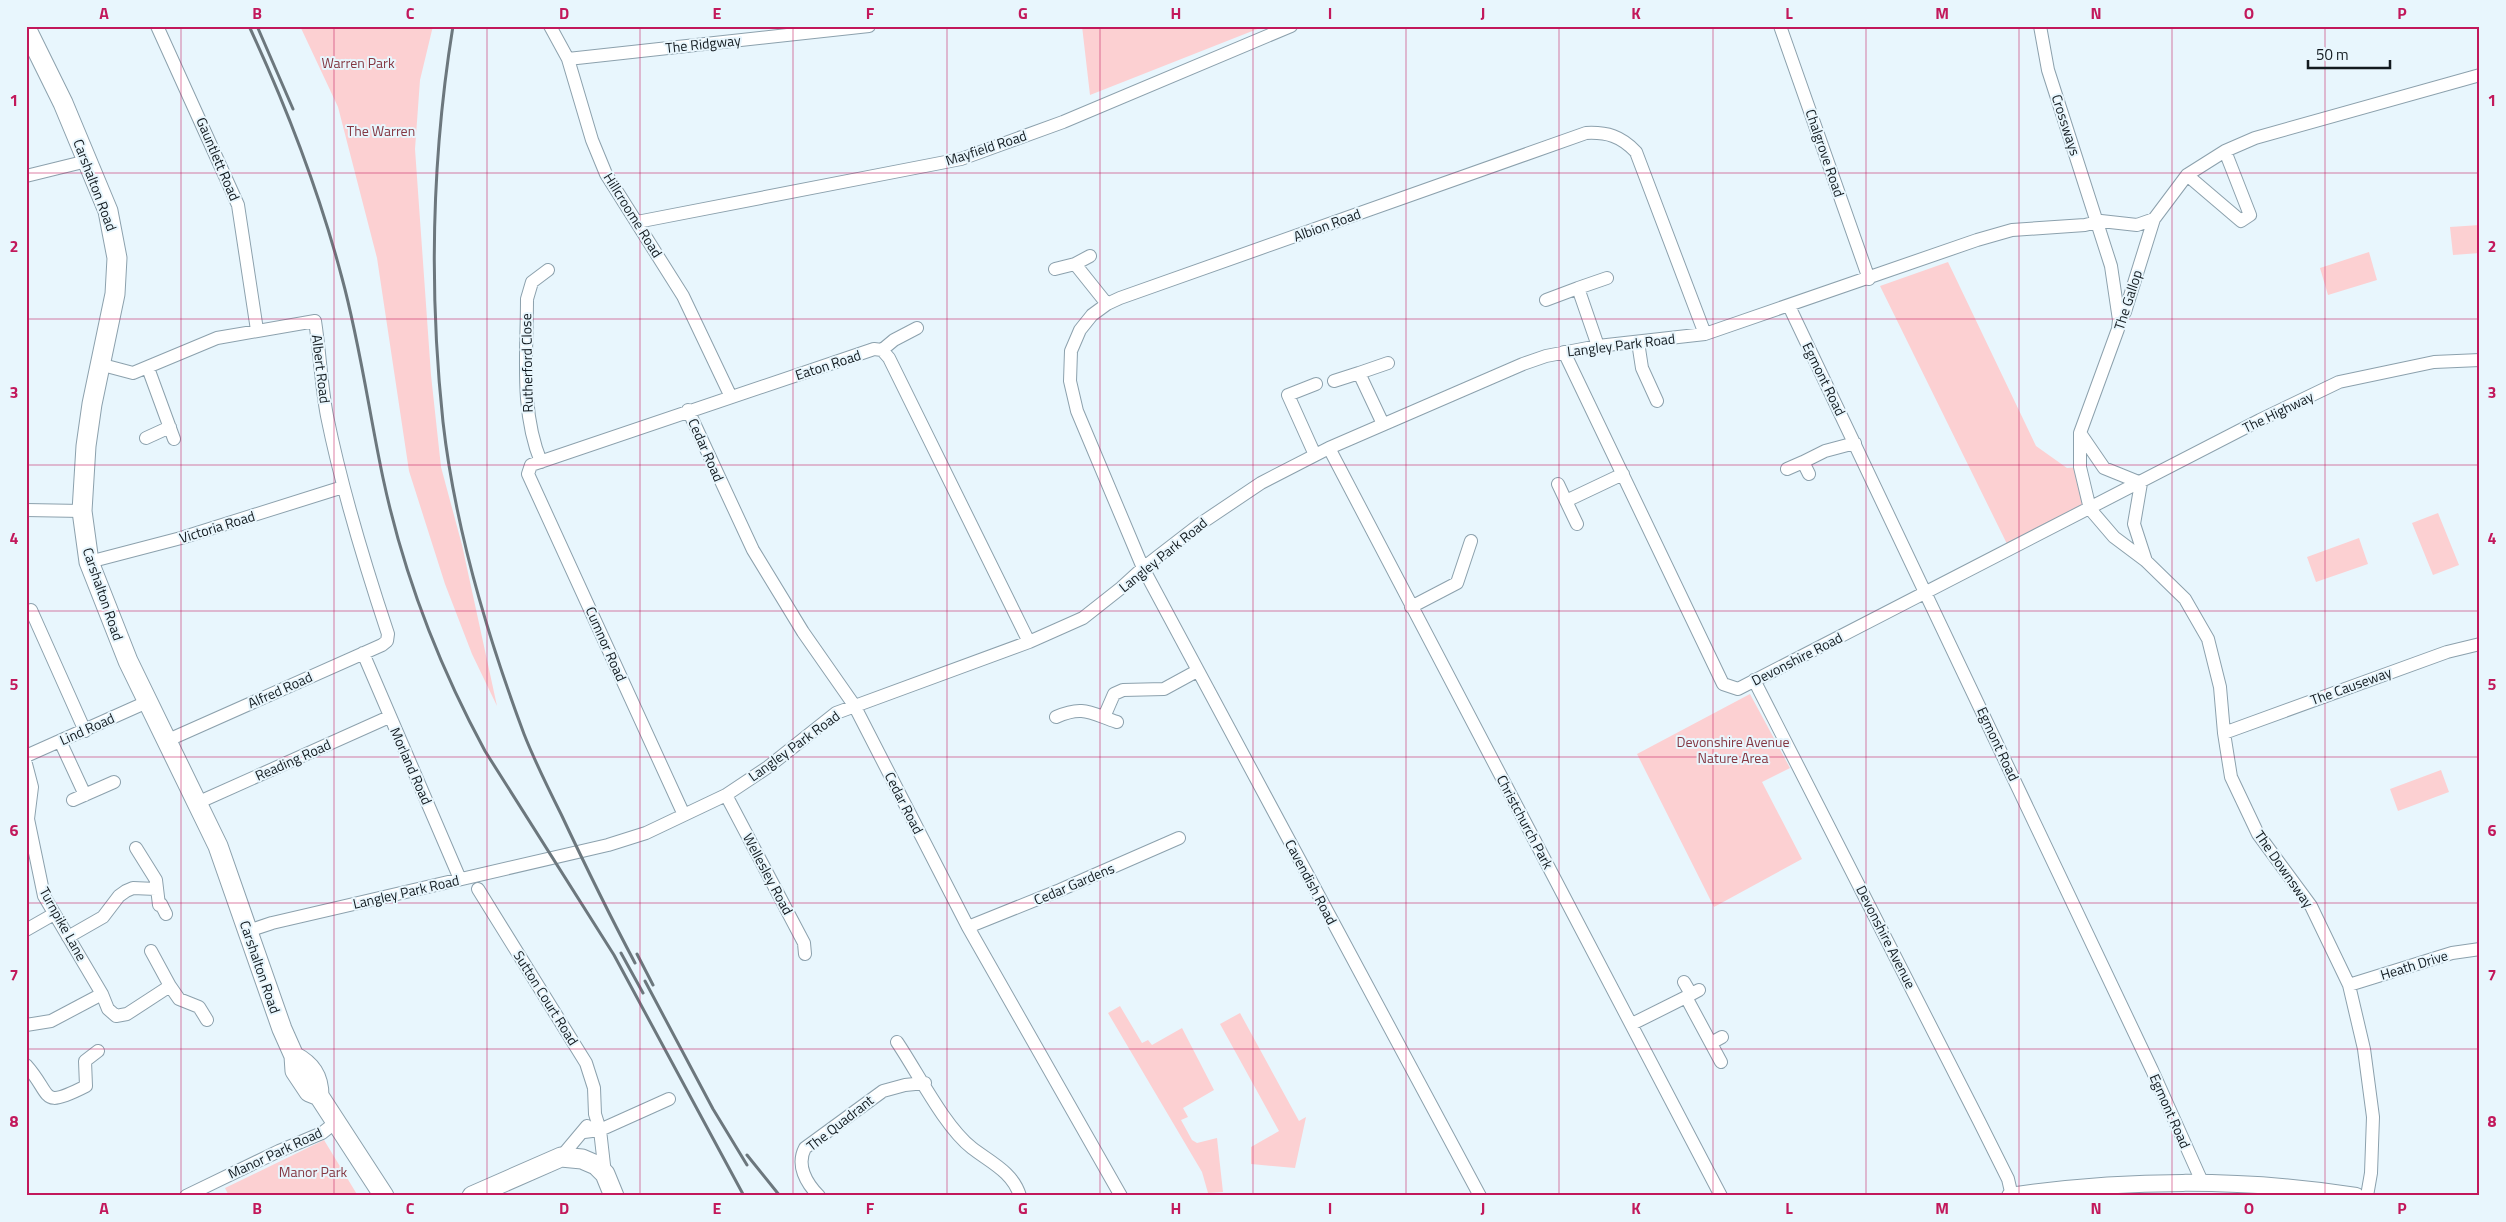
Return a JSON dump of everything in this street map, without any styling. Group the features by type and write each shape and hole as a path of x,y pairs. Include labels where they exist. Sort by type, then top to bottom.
{"highway":[{"name":"Carshalton Road","path":"26,28 60,98 108,211 117,258 115,294 99,364 86,446 82,511 89,562 128,662 218,846 282,1028 294,1056 295,1071 309,1092 319,1096 384,1196"},
{"path":"472,1196 562,1157 589,1162 605,1174"},
{"name":"Sutton Court Road","path":"605,1174 614,1196"}],"main road":[{"path":"2016,1195 2098,1186 2203,1184 2285,1186 2356,1196"}],"street":[{"name":"Gauntlett Road","path":"157,26 238,205 257,330"},
{"name":"Hillcroome Road","path":"550,26 568,59 592,140 606,174 684,296 731,397"},
{"name":"The Ridgway","path":"568,59 869,26"},
{"name":"Mayfield Road","path":"637,222 961,159 1063,122 1291,26"},
{"name":"Chalgrove Road","path":"1780,26 1869,279"},
{"name":"Crossways","path":"2040,26 2048,70 2111,266 2119,320"},
{"name":"The Gallop","path":"2090,509 2080,467 2080,433 2118,329 2119,320 2125,312 2154,219 2188,175 2225,150 2264,135 2480,76"},
{"name":"Albion Road","path":"1142,568 1077,411 1070,381 1070,351 1080,330 1092,315 1107,304 1142,289 1586,133 1597,132 1619,137 1636,152 1705,334"},
{"path":"2188,175 2241,221 2250,215 2225,150"},
{"path":"26,176 87,161"},
{"path":"2096,223 2106,221 2137,226 2154,219"},
{"name":"Langley Park Road","path":"248,931 608,845 646,833 726,795 768,767 836,713 1028,642 1084,618 1142,568 1230,503 1261,483 1329,448 1523,364 1564,352 1598,346 1705,334 1869,279 1976,240 2012,230 2096,223"},
{"path":"1055,269 1075,264 1090,256"},
{"path":"1075,264 1107,304"},
{"name":"Rutherford Close","path":"541,462 532,441 527,411 527,300 532,282 548,270"},
{"path":"1546,300 1607,278"},
{"path":"1578,288 1598,346"},
{"name":"Egmont Road","path":"1789,306 2152,1070 2203,1184"},
{"name":"Albert Road","path":"99,364 134,373 216,338 315,321 327,415 343,486 364,563 388,634"},
{"path":"917,328 894,340 882,350 889,358 1028,642"},
{"path":"1638,342 1642,368 1657,401"},
{"name":"Eaton Road","path":"528,474 531,465 688,410 874,349 882,350"},
{"name":"Devonshire Road","path":"1564,352 1723,684 1738,689 2090,509"},
{"name":"The Highway","path":"2090,509 2260,420 2339,382 2434,362 2480,360"},
{"path":"1334,381 1388,363"},
{"path":"146,438 172,433 148,368"},
{"path":"1359,373 1383,424"},
{"path":"1315,455 1283,397 1316,384"},
{"name":"Cedar Road","path":"688,410 753,550 803,632 854,705 968,927 1121,1196"},
{"path":"2080,433 2104,468 2140,483"},
{"path":"1787,469 1825,452 1855,443"},
{"name":"Christchurch Park","path":"1329,448 1721,1196"},
{"path":"1803,462 1809,474"},
{"name":"Cumnor Road","path":"528,474 684,815"},
{"path":"1566,501 1622,474"},
{"name":"The Downsway","path":"2140,483 2134,524 2146,561"},
{"path":"1558,484 1577,524"},
{"name":"Victoria Road","path":"89,562 181,538 343,486"},
{"name":"The Downsway","path":"2090,509 2114,536 2146,561 2185,599 2208,639 2220,687 2231,777 2258,834 2311,906 2349,985 2364,1049 2373,1117 2371,1173 2367,1196"},
{"path":"26,510 82,511"},
{"path":"1411,607 1458,583 1471,541"},
{"name":"Cavendish Road","path":"1142,568 1480,1196"},
{"path":"31,610 85,731"},
{"name":"Alfred Road","path":"166,740 382,645 387,641 388,634"},
{"name":"The Causeway","path":"2224,732 2448,652 2480,644"},
{"name":"Morland Road","path":"363,653 389,717 442,834 460,880"},
{"path":"1104,718 1114,694 1123,690 1164,689 1197,671"},
{"name":"Devonshire Avenue","path":"1754,680 2016,1195"},
{"name":"Lind Road","path":"26,756 147,702"},
{"path":"1056,717 1071,710 1083,709 1117,722"},
{"name":"Reading Road","path":"197,803 389,717"},
{"path":"60,741 79,797 114,782"},
{"name":"Turnpike Lane","path":"26,764 32,783 28,819 30,852 42,891 102,994 108,1009 112,1014 120,1016 127,1014 170,986"},
{"name":"Wellesley Road","path":"726,795 804,943 805,954"},
{"name":"Cedar Gardens","path":"968,927 1060,890 1179,838"},
{"path":"136,848 156,880 159,905 166,914"},
{"path":"68,937 103,917 119,896 126,891 133,888 156,889"},
{"name":"Sutton Court Road","path":"478,889 586,1063 594,1088 595,1114 600,1130 605,1174"},
{"path":"26,930 54,914"},
{"name":"Heath Drive","path":"2349,985 2452,953 2480,949"},
{"path":"151,951 179,999 199,1007 207,1020"},
{"path":"1684,982 1717,1040 1721,1062"},
{"path":"26,1026 51,1021 102,994"},
{"path":"1632,1024 1692,994"},
{"path":"897,1042 962,1140 1006,1174 1014,1183 1020,1196"},
{"path":"26,1065 44,1093 50,1098 60,1098 86,1086 85,1062 98,1051"},
{"name":"The Quadrant","path":"819,1196 803,1174 802,1154 805,1148 883,1090 925,1083"},
{"path":"584,1132 600,1130 669,1099"},
{"path":"562,1157 584,1132 595,1114"},
{"name":"Manor Park Road","path":"186,1196 279,1150 322,1133 336,1122"}],"green space":[{"name":"The Warren","path":"300,26 433,26 420,80 415,149 431,375 441,467 462,545 497,706 472,654 445,584 409,471 377,258 338,107"},
{"path":"1082,26 1265,26 1090,95"},
{"path":"2480,225 2480,253 2453,255 2450,227"},
{"path":"2369,252 2377,280 2328,295 2320,268"},
{"path":"1948,262 2036,446 2067,468 2080,467 2090,509 2010,550 1880,286"},
{"path":"2438,513 2459,565 2433,575 2412,523"},
{"path":"2359,538 2368,564 2316,582 2307,557"},
{"name":"Devonshire Avenue Nature Area","path":"1750,694 1790,768 1762,782 1802,859 1714,907 1637,754"},
{"path":"2441,770 2449,792 2398,811 2390,789"},
{"path":"1120,1006 1142,1043 1148,1040 1152,1045 1182,1028 1214,1090 1183,1108 1188,1117 1181,1120 1192,1140 1197,1143 1217,1138 1223,1192 1208,1193 1202,1172 1108,1013"},
{"path":"1240,1013 1299,1121 1306,1117 1295,1168 1251,1164 1251,1147 1279,1131 1220,1024"},
{"name":"Manor Park","path":"324,1140 358,1196 229,1196 225,1188"}],"railway":[{"path":"249,26 301,150 323,213 354,328 391,513 424,618 452,686 485,751 614,955 744,1196"},
{"path":"257,26 293,109"},
{"path":"453,26 446,75 437,174 434,273 439,373 448,462 474,581 510,697 542,775 635,963"},
{"path":"621,953 643,993"},
{"path":"637,954 653,985"},
{"path":"645,981 713,1109 747,1165"},
{"path":"747,1155 780,1196"}],"park label":[{"name":"Warren Park","path":"358,63"}]}
